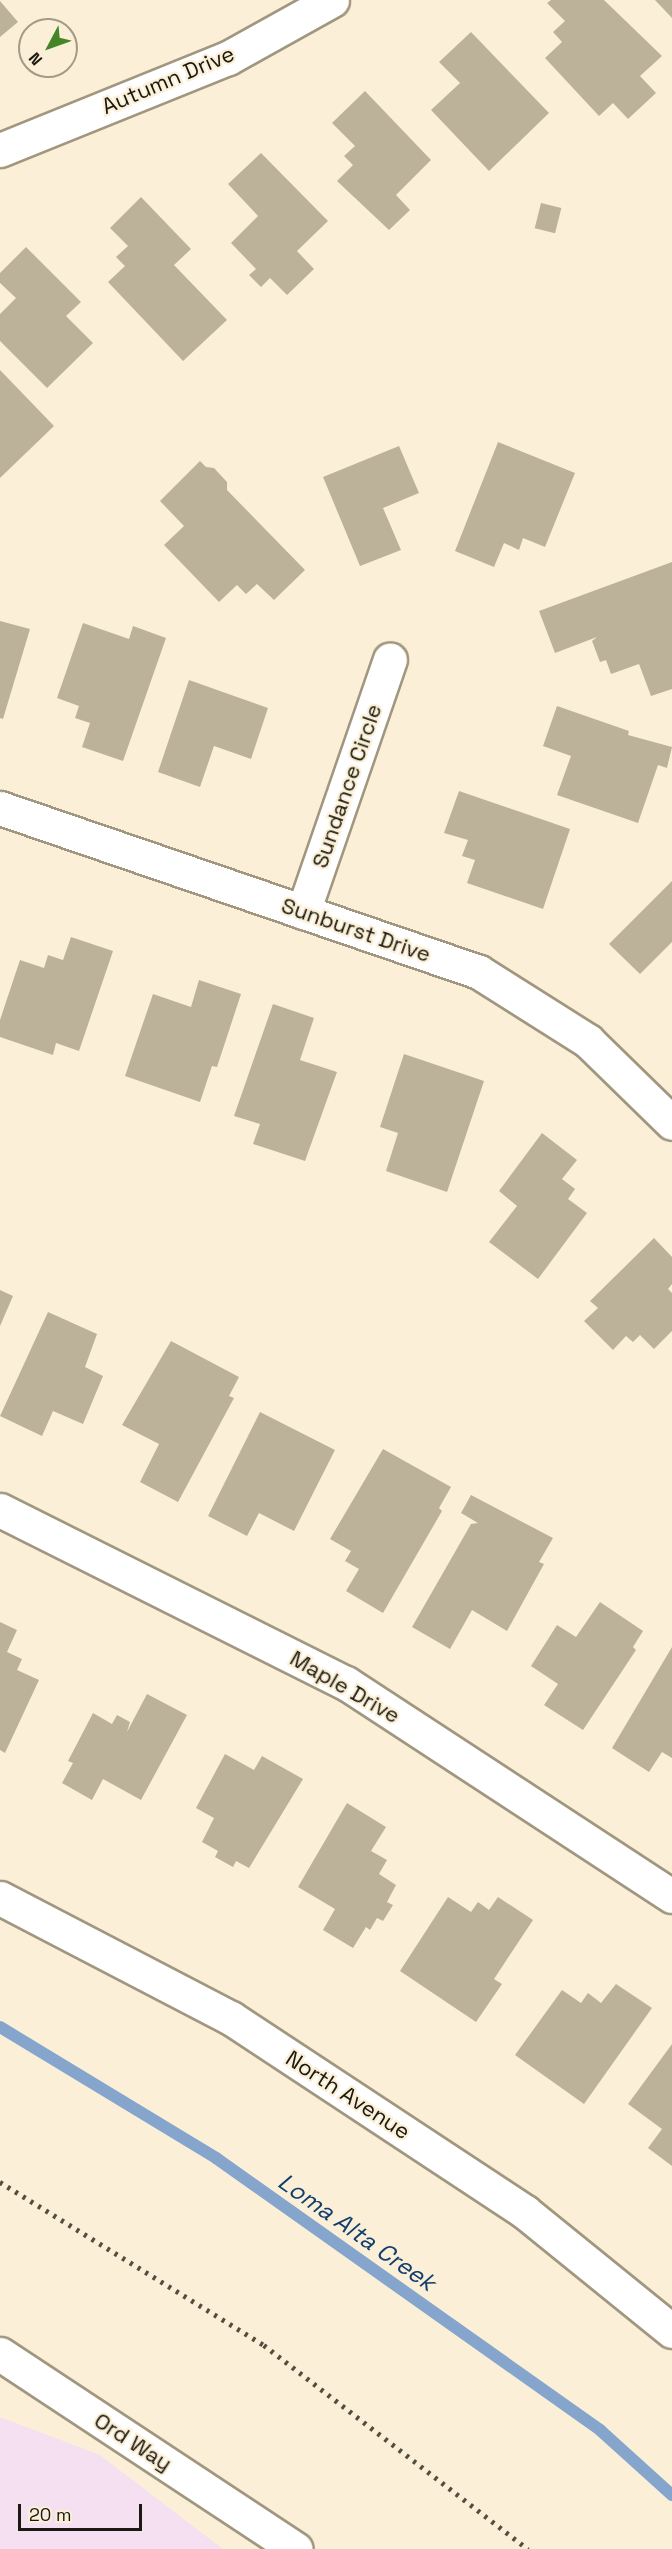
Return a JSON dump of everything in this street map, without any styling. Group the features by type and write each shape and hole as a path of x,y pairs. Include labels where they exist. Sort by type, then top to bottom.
{"street":[{"name":"Autumn Drive","path":"0,150 228,58 332,0"},
{"name":"Sundance Circle","path":"303,912 390,660"},
{"name":"Sunburst Drive","path":"0,808 479,972 588,1041 672,1123"},
{"name":"Maple Drive","path":"0,1510 346,1683 672,1896"},
{"name":"North Avenue","path":"0,1898 231,2019 525,2211 672,2331"},
{"name":"Ord Way","path":"0,2354 296,2549"}],"shaded area":[{"path":"0,2417 100,2455 223,2549 0,2549"}],"building":[{"path":"551,0 604,0 662,56 640,76 656,93 628,119 613,103 599,116 545,58 562,42 553,32 565,21 547,3"},
{"path":"655,0 672,0 672,18"},
{"path":"0,1 18,22 0,37"},
{"path":"471,32 549,113 489,171 431,110 460,83 439,62"},
{"path":"365,91 431,160 396,195 410,210 389,230 337,181 353,165 344,156 355,146 332,123"},
{"path":"261,153 328,221 297,251 314,269 287,295 270,278 261,287 249,275 256,269 231,243 258,216 228,184"},
{"path":"141,197 191,249 174,265 227,320 183,361 108,282 125,266 116,257 128,246 110,228"},
{"path":"541,203 561,208 555,233 535,228"},
{"path":"26,247 81,302 66,316 93,343 47,388 0,341 0,314 16,298 0,283 0,273"},
{"path":"0,370 54,426 0,478"},
{"path":"498,442 575,473 545,547 523,538 519,550 504,543 494,567 455,551"},
{"path":"399,446 419,493 383,508 401,550 360,566 323,477"},
{"path":"200,461 206,467 214,468 227,482 227,490 305,570 274,600 257,584 246,594 237,585 219,602 164,545 184,526 160,501"},
{"path":"672,562 672,689 651,696 639,664 611,674 606,660 600,662 592,641 597,637 555,653 539,611"},
{"path":"0,621 30,629 3,719 0,718"},
{"path":"83,623 129,639 133,626 166,638 123,761 82,747 90,723 75,718 79,706 57,698"},
{"path":"189,680 268,708 251,759 214,746 200,787 158,772"},
{"path":"557,706 629,731 628,735 672,747 667,768 658,765 638,823 557,795 571,756 543,746"},
{"path":"459,791 570,829 543,909 467,883 475,860 462,856 468,840 444,833"},
{"path":"672,881 672,942 640,974 609,944"},
{"path":"71,937 113,951 79,1051 56,1043 53,1055 0,1037 0,1020 20,960 44,968 48,955 63,960"},
{"path":"199,980 241,994 217,1067 212,1066 200,1102 125,1076 153,994 191,1007"},
{"path":"273,1004 314,1018 300,1060 337,1072 305,1161 253,1144 260,1124 234,1116"},
{"path":"404,1054 484,1081 447,1192 386,1171 398,1133 380,1127"},
{"path":"542,1133 577,1160 562,1179 575,1189 568,1199 587,1213 538,1279 489,1242 517,1206 499,1191"},
{"path":"654,1238 672,1257 672,1284 668,1289 672,1293 672,1331 654,1349 640,1335 633,1342 626,1336 613,1350 584,1321 598,1308 590,1301"},
{"path":"0,1290 13,1296 0,1326"},
{"path":"48,1312 97,1334 85,1367 103,1376 83,1424 53,1411 42,1436 0,1416"},
{"path":"171,1341 239,1377 229,1396 234,1398 178,1502 140,1482 159,1444 122,1425"},
{"path":"260,1412 335,1450 294,1531 259,1513 247,1536 208,1516"},
{"path":"383,1449 451,1487 439,1508 442,1511 383,1613 346,1591 359,1569 345,1561 351,1551 330,1539"},
{"path":"471,1495 553,1538 539,1562 544,1564 507,1631 472,1610 450,1649 412,1627 471,1524 478,1523 461,1513"},
{"path":"600,1602 643,1631 633,1647 636,1650 583,1730 544,1705 558,1684 531,1666 557,1625 576,1637"},
{"path":"0,1622 17,1630 7,1652 22,1659 17,1670 39,1680 5,1753 0,1750"},
{"path":"672,1647 672,1758 662,1752 649,1772 612,1748"},
{"path":"147,1694 187,1715 141,1800 103,1779 92,1800 62,1783 73,1763 68,1761 93,1713 112,1724 117,1715 130,1722 127,1732"},
{"path":"225,1754 254,1770 262,1756 303,1779 249,1868 236,1861 233,1867 215,1857 218,1851 202,1842 214,1818 196,1808"},
{"path":"347,1803 386,1827 371,1851 387,1860 379,1874 396,1885 387,1902 393,1905 383,1921 377,1918 370,1930 366,1927 353,1948 323,1930 335,1909 298,1887"},
{"path":"448,1897 471,1912 478,1902 489,1910 498,1897 533,1920 494,1979 502,1984 476,2022 400,1971"},
{"path":"616,1984 652,2008 584,2104 515,2055 562,1990 581,2003 588,1993 601,2003"},
{"path":"672,2044 672,2166 648,2148 662,2129 628,2104"}],"waterway":[{"name":"Loma Alta Creek","path":"0,2027 216,2158 600,2430 672,2495"}],"railway":[{"path":"0,2182 264,2345 528,2549"}]}
